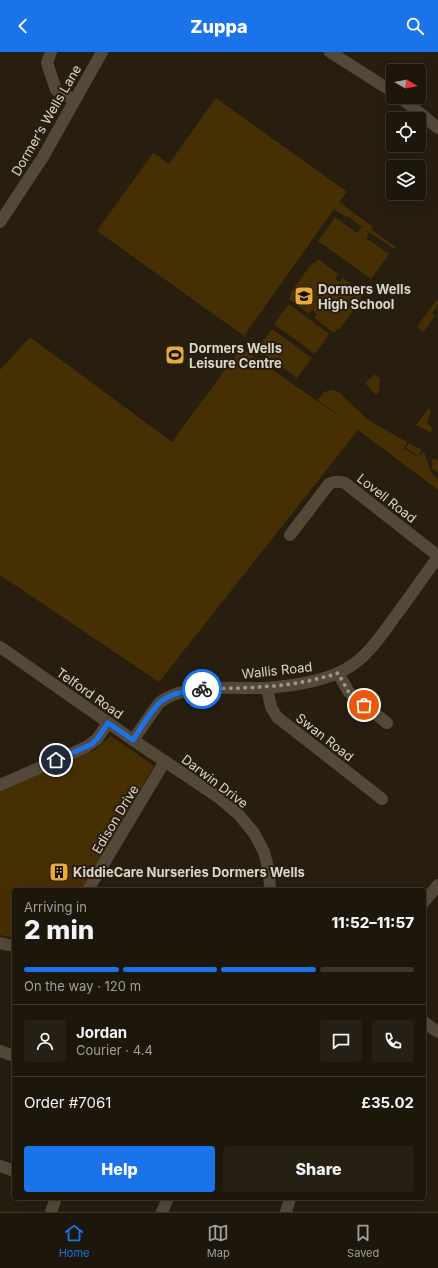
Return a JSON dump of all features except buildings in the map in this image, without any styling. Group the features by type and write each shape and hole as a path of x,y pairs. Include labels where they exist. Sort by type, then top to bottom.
{"street":[{"path":"51,52 47,63 56,90 75,100"},
{"name":"Dormer’s Wells Lane","path":"0,222 43,157 102,52"},
{"path":"330,52 386,88"},
{"path":"409,104 438,128"},
{"name":"Lovell Road","path":"290,535 329,484 340,481 345,483 438,556"},
{"name":"Wallis Road","path":"133,740 159,703 171,696 200,689 267,688 304,683 338,673 354,664 370,649 438,556"},
{"name":"Telford Road","path":"0,647 165,761"},
{"path":"338,673 348,691 387,723"},
{"name":"Swan Road","path":"267,688 271,708 277,717 382,798"},
{"path":"0,784 86,747 97,739 108,723"},
{"name":"Edison Drive","path":"89,888 165,761"},
{"name":"Darwin Drive","path":"165,761 224,802 247,824 260,843 265,856 269,871 270,888"},
{"path":"426,900 438,885"},
{"path":"0,942 12,945"},
{"path":"426,1023 438,1032"},
{"path":"0,1051 12,1055"},
{"path":"0,1166 12,1170"},
{"path":"52,1212 55,1200"},
{"path":"162,1212 167,1200"},
{"path":"286,1212 289,1200"}],"shaded area":[{"path":"216,98 347,192 339,202 373,227 372,230 396,247 394,249 366,230 369,233 366,238 389,254 371,279 318,241 335,217 357,233 362,227 348,216 346,217 334,209 244,336 97,231 153,153 169,164"},
{"path":"318,259 338,274 335,279 340,282 343,278 363,293 360,297 362,298 339,330 337,329 334,333 314,318 317,314 312,310 309,314 289,299 290,294 312,263 314,264"},
{"path":"438,298 438,305 432,314 435,316 423,332 417,327"},
{"path":"289,304 329,334 315,354 274,324"},
{"path":"272,329 312,358 297,378 257,349"},
{"path":"30,337 172,442 241,348 346,421 318,400 324,392 332,390 339,392 368,420 407,442 404,449 418,457 424,452 431,472 438,479 438,490 358,430 159,682 0,575 0,370"},
{"path":"374,375 380,379 379,392 377,394 375,394 366,384 366,382"},
{"path":"428,409 430,409 431,412 427,422 432,428 431,433 416,425"},
{"path":"409,443 422,450 418,456 406,448"},
{"path":"432,459 438,460 438,473 432,468"},
{"path":"111,736 154,766 83,888 12,888 12,938 0,935 0,790 95,750"}],"way so far":[{"path":"202,689 267,688 304,683 338,673 348,691 364,705"}],"place":[{"name":"Dormers Wells High School","path":"304,296"},
{"name":"Dormers Wells Leisure Centre","path":"175,355"},
{"name":"KiddieCare Nurseries Dormers Wells","path":"59,872"}],"route":[{"path":"56,760 92,744 108,723 133,740 163,699 179,693 202,689"}]}
